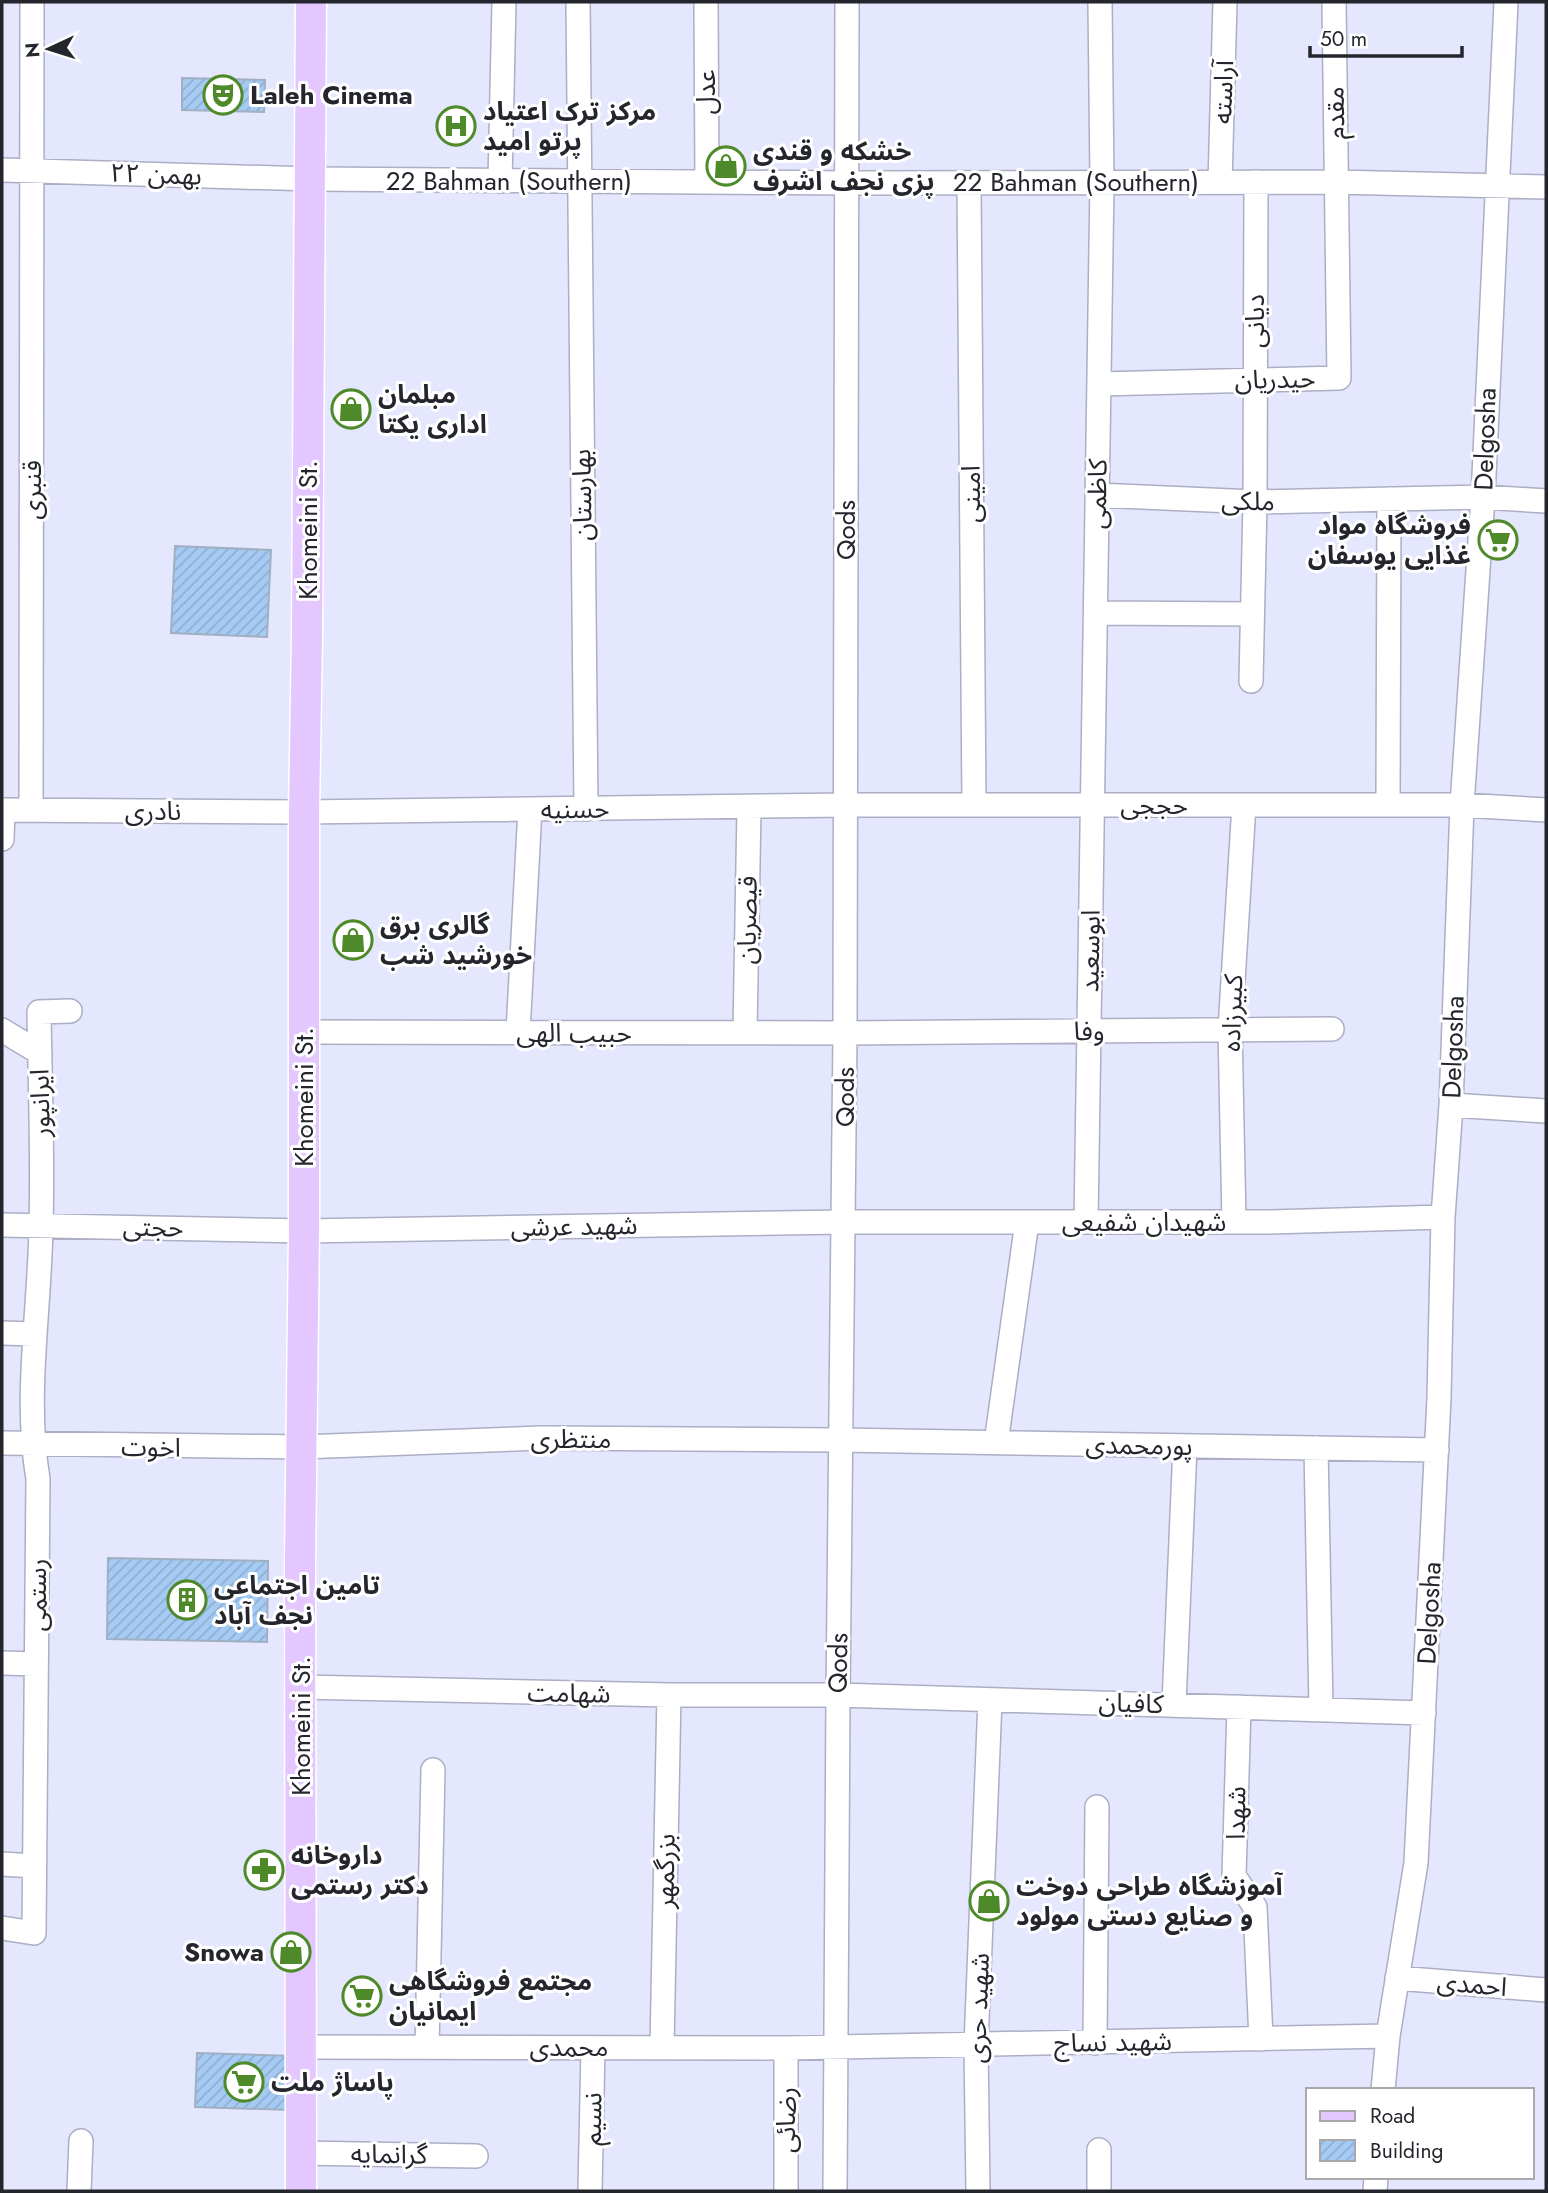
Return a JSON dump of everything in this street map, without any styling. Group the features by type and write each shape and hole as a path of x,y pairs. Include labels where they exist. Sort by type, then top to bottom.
{"main road":[{"name":"Khomeini St.","path":"301,2191 301,1447 311,2"}],"street":[{"name":"قنبری","path":"31,810 32,2"},
{"path":"500,181 504,2"},
{"name":"بهارستان","path":"578,2 586,809"},
{"name":"عدل","path":"706,2 707,182"},
{"name":"Qods","path":"835,2191 844,1222 847,2"},
{"name":"کاظمی","path":"1093,805 1102,182 1100,2"},
{"name":"آراسته","path":"1220,182 1225,2"},
{"name":"مقدم","path":"1334,2 1336,182"},
{"name":"Delgosha","path":"1383,2088 1388,2036 1416,1863 1437,1450 1443,1217 1451,1105 1462,805 1483,496 1506,2"},
{"name":"۲۲ بهمن","path":"2,170 311,179"},
{"name":"22 Bahman (Southern)","path":"311,179 847,183 1336,182 1546,187"},
{"name":"دیانی","path":"1251,681 1255,502 1256,182"},
{"name":"حیدریان","path":"1099,384 1339,378 1336,182"},
{"name":"امینی","path":"969,183 974,805"},
{"name":"ملکی","path":"1097,495 1255,502 1483,496 1546,502"},
{"path":"1388,805 1389,499"},
{"path":"1096,613 1252,614"},
{"name":"حسنیه","path":"304,812 846,805"},
{"name":"حججی","path":"846,805 1462,805 1546,810"},
{"name":"ابوسعید","path":"1086,1222 1093,805"},
{"name":"کبیرزاده","path":"1234,1222 1230,1029 1244,805"},
{"name":"قیصریان","path":"746,1032 749,808"},
{"path":"2,810 2,839"},
{"name":"نادری","path":"2,810 304,812"},
{"path":"518,1032 530,810"},
{"name":"ایرانپور","path":"41,1226 39,1012 70,1012"},
{"name":"وفا","path":"845,1033 1332,1028"},
{"path":"2,1030 40,1053"},
{"name":"حبیب الهی","path":"303,1032 845,1033"},
{"path":"1451,1105 1546,1111"},
{"name":"شهیدان شفیعی","path":"844,1222 1234,1222 1443,1217"},
{"name":"شهید عرشی","path":"304,1231 844,1222"},
{"path":"996,1443 1027,1222"},
{"name":"حجتی","path":"2,1225 304,1231"},
{"name":"رستمی","path":"2,1928 34,1933 38,1479 32,1445 41,1226"},
{"path":"2,1333 35,1334"},
{"name":"منتظری","path":"301,1447 541,1438 841,1440"},
{"name":"پورمحمدی","path":"841,1440 1437,1450"},
{"name":"اخوت","path":"2,1443 301,1447"},
{"path":"1174,1704 1185,1446"},
{"path":"1316,1448 1321,1710"},
{"path":"2,1663 36,1664"},
{"name":"شهامت","path":"301,1688 669,1695 838,1695"},
{"name":"بزرگمهر","path":"662,2048 669,1695"},
{"name":"کافیان","path":"838,1695 1424,1713"},
{"name":"شهید حری","path":"978,2191 976,2045 990,1700"},
{"name":"شهدا","path":"1238,1707 1234,1876 1255,1907 1261,2039"},
{"path":"428,2047 433,1770"},
{"path":"1095,2043 1097,1807"},
{"path":"2,1864 34,1866"},
{"name":"احمدی","path":"1398,1978 1546,1990"},
{"name":"شهید نساج","path":"838,2048 1388,2036"},
{"name":"محمدی","path":"301,2046 838,2048"},
{"name":"نسیم","path":"590,2191 593,2048"},
{"name":"رضائی","path":"786,2048 786,2191"},
{"path":"79,2191 81,2141"},
{"path":"1098,2150 1099,2191"},
{"name":"گرانمایه","path":"301,2153 476,2156"}],"building":[{"name":"Laleh Cinema","path":"182,78 265,80 264,112 182,110"},
{"path":"175,546 271,550 267,637 171,633"},
{"name":"تامین اجتماعی نجف آباد","path":"108,1558 268,1561 267,1642 107,1639"},
{"name":"پاساژ ملت","path":"197,2053 292,2056 290,2110 195,2107"}],"place":[{"name":"Laleh Cinema","path":"223,95"},
{"name":"مرکز ترک اعتیاد پرتو امید","path":"456,126"},
{"name":"خشکه و قندی پزی نجف اشرف","path":"726,166"},
{"name":"مبلمان اداری یکتا","path":"351,409"},
{"name":"فروشگاه مواد غذایی یوسفان","path":"1498,540"},
{"name":"گالری برق خورشید شب","path":"353,940"},
{"name":"تامین اجتماعی نجف آباد","path":"187,1600"},
{"name":"داروخانه دکتر رستمی","path":"264,1870"},
{"name":"آموزشگاه طراحی دوخت و صنایع دستی مولود","path":"989,1901"},
{"name":"Snowa","path":"291,1952"},
{"name":"مجتمع فروشگاهی ایمانیان","path":"362,1996"},
{"name":"پاساژ ملت","path":"244,2082"}]}
